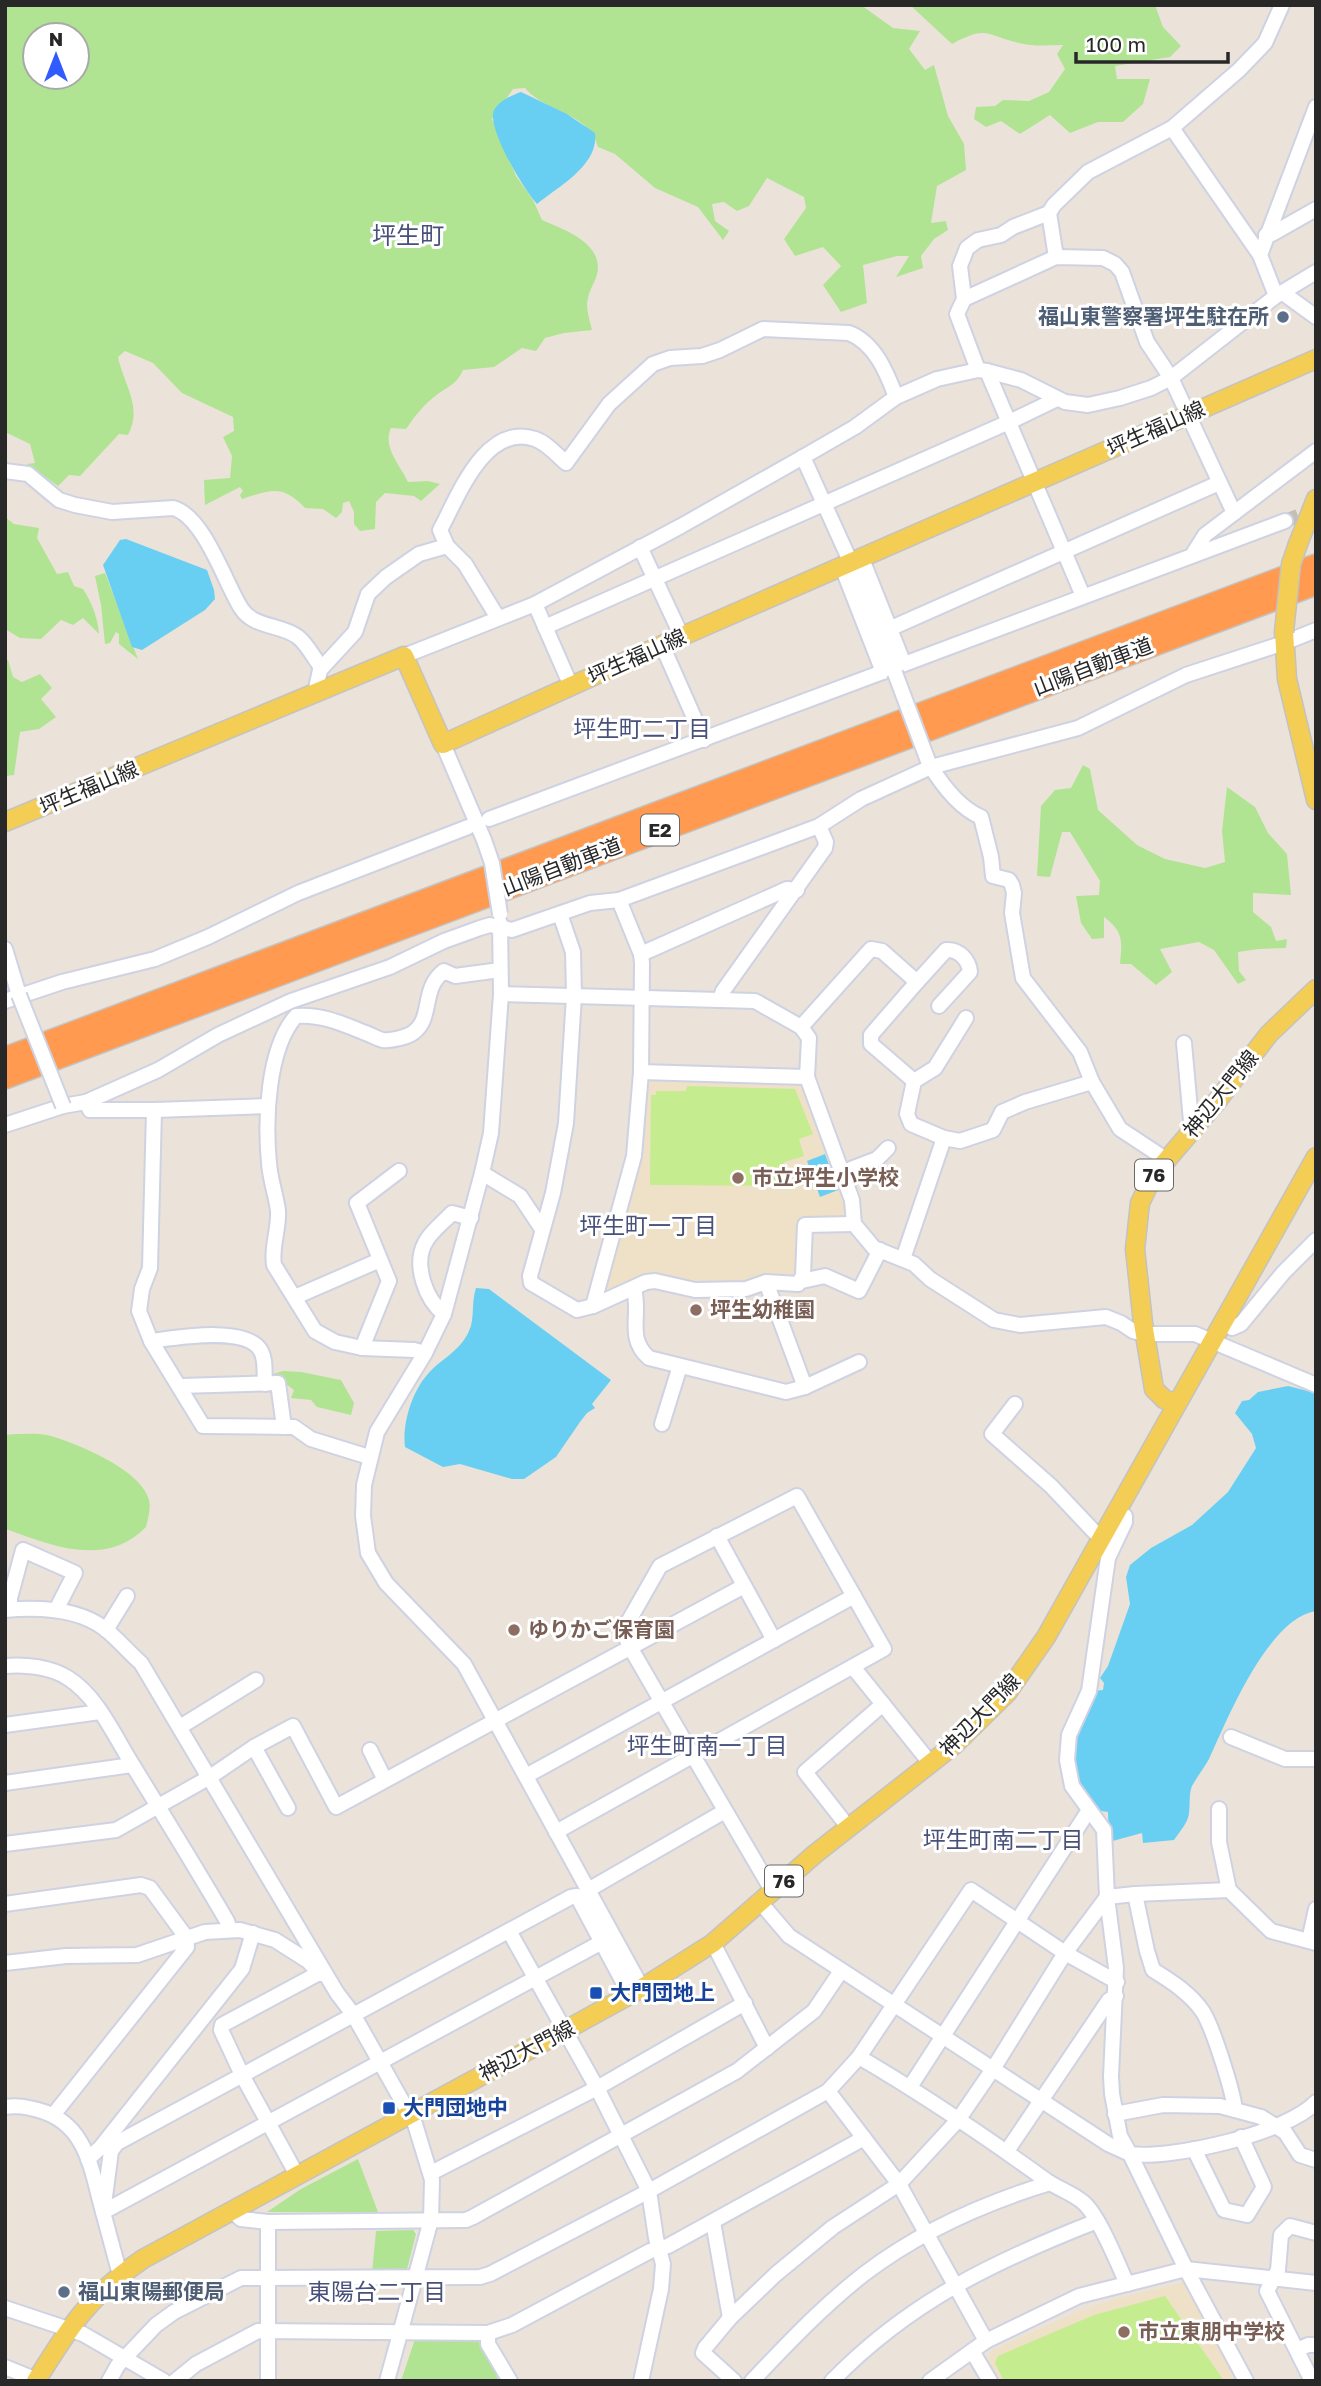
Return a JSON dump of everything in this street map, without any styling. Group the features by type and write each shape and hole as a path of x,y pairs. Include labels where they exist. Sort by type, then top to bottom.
{"highway":[{"name":"山陽自動車道","path":"5,1058 1316,565"},
{"name":"山陽自動車道","path":"5,1078 1316,584"}],"main road":[{"name":"坪生福山線","path":"443,744 571,685 1316,359"},
{"path":"1316,499 1291,564 1284,638 1287,679 1316,800"},
{"name":"坪生福山線","path":"5,822 404,656"},
{"path":"404,656 443,744"},
{"name":"神辺大門線","path":"1177,1404 1164,1399 1154,1389 1144,1334 1135,1249 1140,1203 1149,1183 1269,1034 1316,989"},
{"name":"神辺大門線","path":"36,2380 67,2330 97,2295 143,2259 564,2031 636,1991 713,1943 815,1854 954,1745 1007,1693 1046,1637 1316,1157"}],"street":[{"path":"1083,596 1009,422 958,321 957,314 964,299 960,267 967,248 978,240 1001,235 1013,227 1049,213 1088,172 1172,128 1239,70 1265,43 1282,5"},
{"path":"1260,255 1266,235 1311,136 1316,107"},
{"path":"1172,128 1260,255 1280,294 1316,317"},
{"path":"1266,235 1316,209"},
{"path":"1049,213 1056,257"},
{"path":"964,299 1056,257 1103,258 1115,264 1122,272 1147,342 1190,415 1234,513"},
{"path":"404,656 535,604 803,457 855,427 896,397 936,379 982,371 1021,380 1057,399 1088,405 1151,388 1171,379 1280,294 1316,272"},
{"path":"498,618 465,564 447,546 440,530 467,479 491,446 520,437 535,439 566,463 609,404 653,364 670,358 711,353 763,329 849,333 857,336 880,360 896,397"},
{"path":"545,627 825,505 1057,399"},
{"path":"1193,554 1205,535 1316,451"},
{"path":"803,457 852,563 930,764 948,792 981,817 993,876 1009,880 1012,885 1012,913 1023,978 1080,1052 1092,1082 1121,1129 1167,1160"},
{"path":"5,471 28,474 59,500 75,505 112,512 173,508 182,510 218,559 243,612 261,623 297,636 321,667 315,693"},
{"path":"889,629 1219,483"},
{"path":"489,819 1286,520"},
{"path":"1220,523 1216,534 1218,539 1227,542"},
{"path":"320,670 355,632 368,594 386,577 419,554 447,546"},
{"path":"640,547 682,637"},
{"path":"852,563 889,629 894,669"},
{"path":"535,604 571,685"},
{"path":"500,922 512,930 590,903 619,900 819,826 861,799 930,764 1078,728 1186,676 1284,638 1316,630"},
{"path":"663,645 704,740"},
{"path":"443,744 492,863 500,922 500,994 491,1133 444,1314 425,1353 377,1432 369,1457 364,1485 363,1516 368,1553 386,1583 464,1664 587,1890 636,1991"},
{"path":"5,831 23,816"},
{"path":"719,1000 825,848 826,842 819,826"},
{"path":"5,1001 62,982 155,959 208,937 298,893 468,827"},
{"path":"641,954 787,890 797,890"},
{"path":"593,1306 634,1156 642,1072 641,954 619,900"},
{"path":"560,914 573,953 574,996 566,1123 553,1193 530,1276 531,1283 577,1310 593,1306 646,1282 655,1281 695,1290 746,1289 766,1282 798,1284 802,1280 825,1276 859,1292 880,1250"},
{"path":"5,1125 63,1106 86,1102 158,1070 218,1035 291,1001 390,967 444,942 500,922"},
{"path":"5,949 19,995 63,1106"},
{"path":"801,1027 871,949 881,951 917,982"},
{"path":"914,1081 871,1044 871,1035 946,950 952,949 969,963 971,972 939,1006"},
{"path":"296,1016 332,1019 385,1041 395,1039 414,1032 422,1022 433,981 444,971 455,976 500,970"},
{"path":"500,994 755,1001 801,1027 809,1038 807,1077 852,1200 854,1224 874,1248 903,1259 994,1320 1020,1325 1106,1317 1144,1334 1195,1334 1316,1385"},
{"path":"291,1001 296,1016"},
{"path":"296,1016 277,1055 267,1106 269,1164 278,1208 274,1265 315,1331 335,1342 362,1348 393,1348 425,1353"},
{"path":"966,1018 935,1068 914,1081 907,1114 911,1124 944,1138 960,1141 993,1130 1003,1112 1026,1102 1092,1082"},
{"path":"1184,1043 1192,1132"},
{"path":"642,1072 807,1077"},
{"path":"86,1102 90,1110 267,1106"},
{"path":"154,1110 150,1268 142,1289 139,1311 151,1341 203,1426 295,1427 311,1439 369,1457"},
{"path":"903,1259 944,1138"},
{"path":"843,1172 877,1159 888,1148"},
{"path":"362,1348 389,1281 357,1203 399,1171"},
{"path":"482,1173 520,1196 543,1227"},
{"path":"444,1314 437,1308 420,1275 424,1243 452,1213 471,1218"},
{"path":"802,1280 805,1225 854,1224"},
{"path":"1223,1323 1232,1328 1241,1324 1283,1273 1316,1240"},
{"path":"295,1297 380,1260"},
{"path":"766,1282 805,1387"},
{"path":"634,1289 637,1301 635,1339 639,1349 649,1358 786,1392 805,1387 859,1362"},
{"path":"151,1341 192,1335 248,1340 260,1349 264,1360 265,1384"},
{"path":"662,1424 680,1366"},
{"path":"180,1386 278,1383 284,1427"},
{"path":"1015,1404 992,1434 1051,1486 1101,1539"},
{"path":"556,1832 693,1756 853,1667 884,1649 797,1496 660,1566 626,1621 623,1631 630,1647 661,1701 693,1756 725,1811 789,1936 892,2006 1108,2144 1130,2154 1146,2157 1241,2137 1275,2127 1316,2102"},
{"path":"1118,1510 1125,1516 1125,1522 1108,1558 1089,1691 1069,1735 1067,1760 1072,1786 1104,1830 1116,1989 1111,2076 1115,2114 1119,2136 1185,2269 1246,2381"},
{"path":"717,1536 774,1640"},
{"path":"56,1610 75,1573 23,1550 8,1609 56,1610 87,1618 106,1630 141,1663 337,1993"},
{"path":"5,1844 116,1830 293,1726 336,1807 744,1586"},
{"path":"106,1630 127,1596"},
{"path":"526,1776 854,1596"},
{"path":"5,1666 51,1670 69,1678 87,1694 158,1806 230,1930"},
{"path":"853,1667 931,1764"},
{"path":"180,1727 256,1680"},
{"path":"849,1828 805,1772 883,1704"},
{"path":"5,1725 100,1712"},
{"path":"1231,1737 1286,1759 1316,1759"},
{"path":"254,1747 288,1808"},
{"path":"370,1750 386,1780"},
{"path":"5,1783 132,1765"},
{"path":"911,2087 1089,1810"},
{"path":"1219,1810 1219,1842 1229,1890 1271,1931 1312,1942 1316,1909"},
{"path":"587,1890 725,1811"},
{"path":"5,1904 141,1885 150,1888 186,1937 187,1947 54,2115"},
{"path":"109,2381 124,2358 156,2325 174,2312 241,2278 480,2277 490,2274 649,2191 828,2091 859,2057 971,1890 1116,1989"},
{"path":"734,2381 703,2353 730,2318 776,2274 833,2227 899,2184 958,2120 1065,1953 1107,1897 1229,1890"},
{"path":"1135,1894 1153,1970 1173,1982 1203,2012 1236,2110"},
{"path":"103,2212 111,2151 117,2143 571,1897 577,1896 602,1942 636,1991"},
{"path":"5,1963 66,1956 137,1955 186,1937 230,1930 275,1940 308,1961 319,1973 354,2014 415,2124 431,2173 431,2220 387,2381"},
{"path":"509,1931 597,2088 649,2191 663,2264 641,2381"},
{"path":"88,2159 100,2148 242,1969 253,1933"},
{"path":"103,2212 602,1942"},
{"path":"713,1943 768,2048"},
{"path":"232,2211 241,2219 268,2222 466,2220 737,2071 814,2011 841,1971"},
{"path":"297,2175 220,2030 222,2025 319,1973"},
{"path":"1007,2151 1116,1989"},
{"path":"431,2173 597,2088 745,2003"},
{"path":"859,2057 911,2087 1050,2183 1085,2203 1097,2221 1127,2284"},
{"path":"828,2091 899,2184 986,2341"},
{"path":"8,2104 54,2115 73,2130 84,2145 120,2275"},
{"path":"1115,2114 1163,2105 1196,2104 1236,2110 1261,2117 1285,2132 1300,2155 1316,2160"},
{"path":"1194,2149 1224,2210 1247,2215 1264,2187 1241,2137"},
{"path":"175,2381 196,2364 254,2332 488,2333 512,2325 658,2248 668,2246 864,2138"},
{"path":"761,2378 820,2311 866,2273 975,2209 1050,2183"},
{"path":"832,2381 892,2326 955,2286 980,2271 1097,2221"},
{"path":"268,2222 268,2381"},
{"path":"713,2222 730,2318"},
{"path":"1312,2381 1267,2291 1278,2270 1281,2235 1290,2226 1316,2233"},
{"path":"930,2381 986,2341 1079,2296 1185,2269 1316,2283"},
{"path":"5,2308 83,2334 164,2381"},
{"path":"488,2333 488,2344 510,2381"},
{"path":"1297,2350 1316,2345"},
{"path":"972,2351 990,2381"},
{"path":"5,2367 36,2380"}],"shaded area":[{"name":"市立坪生小学校","path":"649,1077 804,1079 849,1200 847,1220 802,1219 797,1279 744,1285 695,1284 615,1291 607,1287 641,1157 646,1081"},
{"name":"市立東朋中学校","path":"1185,2282 1239,2381 998,2381 988,2363 991,2351 1073,2314 1115,2299"}],"green space":[{"path":"5,5 861,5 893,28 920,31 909,49 925,70 934,65 948,116 964,144 966,170 937,186 931,223 946,221 948,230 934,239 921,256 923,268 896,277 909,256 897,256 863,265 867,303 841,312 823,285 841,266 823,247 795,256 784,239 806,208 804,197 767,178 749,206 737,211 724,202 712,204 715,221 729,231 723,240 698,207 655,188 615,154 598,147 593,135 576,120 544,103 525,88 513,89 492,119 516,176 533,200 542,220 577,237 592,250 596,258 598,271 587,302 592,330 545,338 536,351 522,348 494,367 463,370 455,382 433,398 406,429 391,428 390,449 408,482 428,481 440,484 421,501 414,496 385,493 376,502 375,529 360,531 354,524 354,512 349,501 343,503 342,512 336,518 323,509 305,508 283,492 269,492 242,499 240,495 243,491 240,487 205,505 204,480 230,478 232,456 223,437 234,431 233,417 182,393 153,363 125,351 118,357 133,405 134,415 128,435 119,434 80,476 69,475 58,486 27,464 35,463 30,444 5,432"},
{"path":"910,5 1155,5 1163,27 1181,46 1170,57 1115,66 1117,79 1150,79 1143,104 1123,122 1098,122 1070,133 1050,115 1020,134 1001,121 986,127 974,119 976,107 995,106 1003,100 1029,101 1049,92 1065,69 1057,54 1063,45 1025,44 986,33 952,44"},
{"path":"5,517 14,524 39,528 37,538 57,574 68,572 74,586 83,589 86,594 96,616 99,634 83,618 73,625 61,620 41,639 20,638 5,629"},
{"path":"105,573 138,659 119,644 119,634 116,632 110,643 105,644 95,576"},
{"path":"8,660 13,677 22,682 40,674 52,688 41,699 56,717 39,729 20,732 14,775 5,776 5,661"},
{"path":"1083,765 1090,769 1098,810 1137,845 1165,859 1205,868 1225,862 1222,831 1227,787 1255,807 1268,833 1287,854 1291,895 1253,893 1253,912 1271,927 1276,941 1287,939 1286,948 1238,952 1239,971 1246,980 1238,984 1214,950 1199,942 1160,949 1172,972 1156,985 1131,964 1120,964 1118,932 1104,917 1104,938 1092,939 1081,923 1076,896 1099,895 1100,881 1070,832 1062,832 1050,877 1037,876 1041,806 1055,790 1071,788"},
{"path":"687,1086 795,1089 813,1134 799,1139 804,1156 784,1162 789,1186 650,1185 651,1095 656,1095 656,1091 686,1091"},
{"path":"283,1371 341,1380 354,1403 351,1415 317,1407 311,1400 291,1398 294,1390 273,1374"},
{"path":"43,1434 59,1439 90,1451 121,1468 144,1489 149,1500 146,1527 130,1540 114,1547 96,1550 60,1547 6,1529 5,1435"},
{"path":"358,2159 378,2212 267,2212 301,2189"},
{"path":"413,2230 416,2234 407,2269 404,2272 372,2273 376,2231"},
{"name":"市立東朋中学校","path":"1165,2296 1222,2378 1221,2381 1004,2381 995,2363 998,2356 1094,2315"},
{"path":"415,2339 479,2339 499,2381 401,2381"}],"water":[{"path":"521,92 567,114 595,133 595,144 584,165 537,204 508,158 493,118 494,110 499,104"},
{"path":"126,539 207,570 214,590 215,599 205,610 142,650 132,647 103,565 120,540"},
{"path":"825,1154 838,1190 820,1197 807,1161"},
{"path":"476,1288 489,1289 611,1380 592,1404 595,1408 587,1413 556,1457 524,1479 512,1479 460,1464 443,1467 405,1447 405,1428 413,1399 427,1375 465,1339 471,1326"},
{"path":"1288,1386 1316,1393 1316,1611 1298,1618 1282,1632 1251,1673 1209,1759 1192,1786 1188,1818 1174,1840 1143,1843 1142,1833 1109,1842 1108,1812 1101,1811 1078,1785 1072,1759 1080,1723 1094,1691 1103,1690 1104,1683 1100,1678 1108,1666 1130,1604 1126,1577 1130,1565 1151,1548 1192,1525 1228,1492 1256,1448 1252,1434 1235,1413 1242,1401 1249,1400 1258,1392"}],"tunnel":[{"path":"1285,521 1316,509"}],"place":[{"name":"福山東警察署坪生駐在所","path":"1283,317"},
{"name":"市立坪生小学校","path":"738,1178"},
{"name":"坪生幼稚園","path":"696,1310"},
{"name":"ゆりかご保育園","path":"514,1630"},
{"name":"大門団地上","path":"596,1993"},
{"name":"大門団地中","path":"389,2108"},
{"name":"福山東陽郵便局","path":"64,2292"},
{"name":"市立東朋中学校","path":"1124,2332"}],"district":[{"name":"坪生町","path":"408,236"},
{"name":"坪生町二丁目","path":"642,729"},
{"name":"坪生町一丁目","path":"648,1226"},
{"name":"坪生町南一丁目","path":"707,1746"},
{"name":"坪生町南二丁目","path":"1003,1840"},
{"name":"東陽台二丁目","path":"377,2292"}]}
